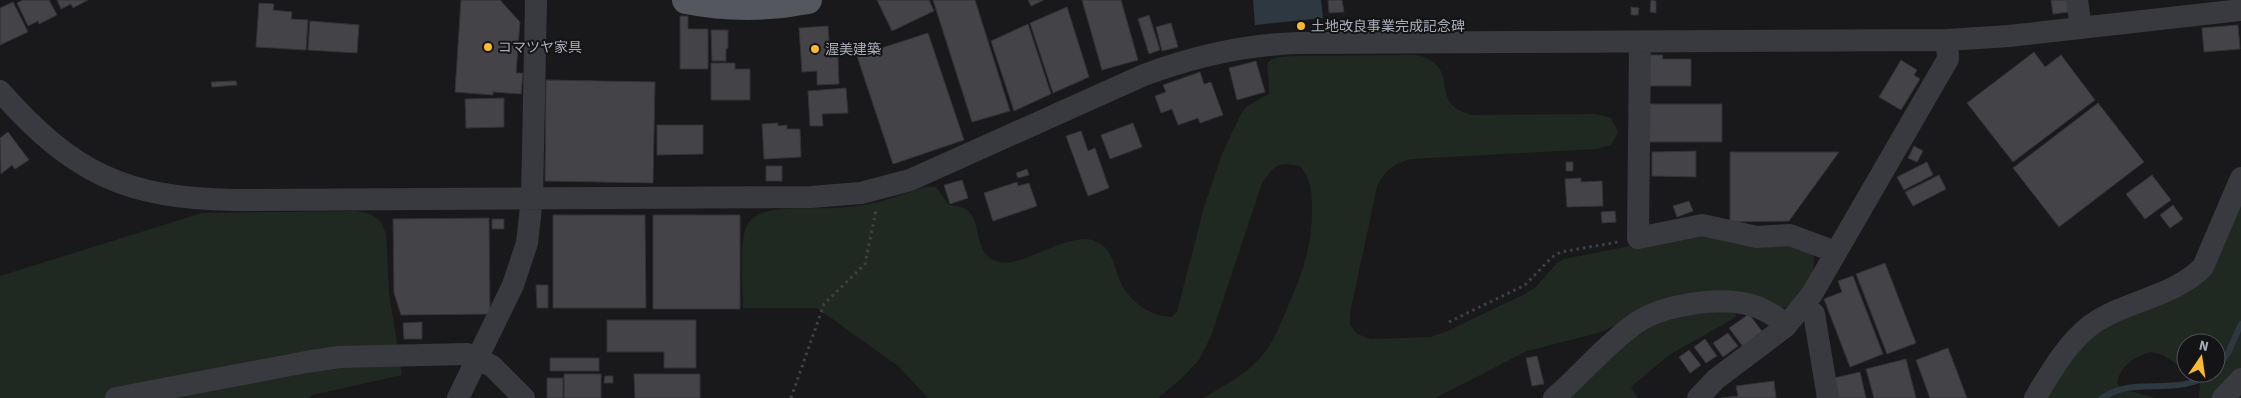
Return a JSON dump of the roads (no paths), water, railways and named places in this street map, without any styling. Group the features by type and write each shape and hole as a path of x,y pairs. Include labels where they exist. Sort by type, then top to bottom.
{"main road":[{"path":"686,0 726,6 753,7 808,0"}],"street":[{"path":"458,398 478,359 521,264 527,243 532,198 536,0"},
{"path":"2077,0 2081,28"},
{"path":"0,91 39,132 87,168 114,181 142,190 172,196 226,200 811,197 836,196 875,190 933,171 1159,70 1204,55 1234,48 1297,43 1947,40 2081,28 2241,10"},
{"path":"1698,398 1716,379 1786,325 1803,306 1948,59 1947,40"},
{"path":"1640,42 1638,238 1702,225 1757,237 1790,235 1835,254"},
{"path":"2035,398 2066,350 2092,325 2108,316 2178,287 2192,279 2203,268 2241,178"},
{"path":"1554,398 1618,337 1637,322 1660,311 1689,305 1734,302 1762,309 1786,325"},
{"path":"1803,306 1814,314 1828,398"},
{"path":"116,398 241,373 339,357 467,354 492,366 524,398"},
{"path":"2223,398 2241,379"}],"waterway":[{"path":"2226,356 2241,324"},
{"path":"2102,398 2115,391 2128,388 2188,383"}],"place":[{"name":"土地改良事業完成記念碑","path":"1301,26"},
{"name":"コマツヤ家具","path":"488,47"},
{"name":"渥美建築","path":"815,49"}]}
